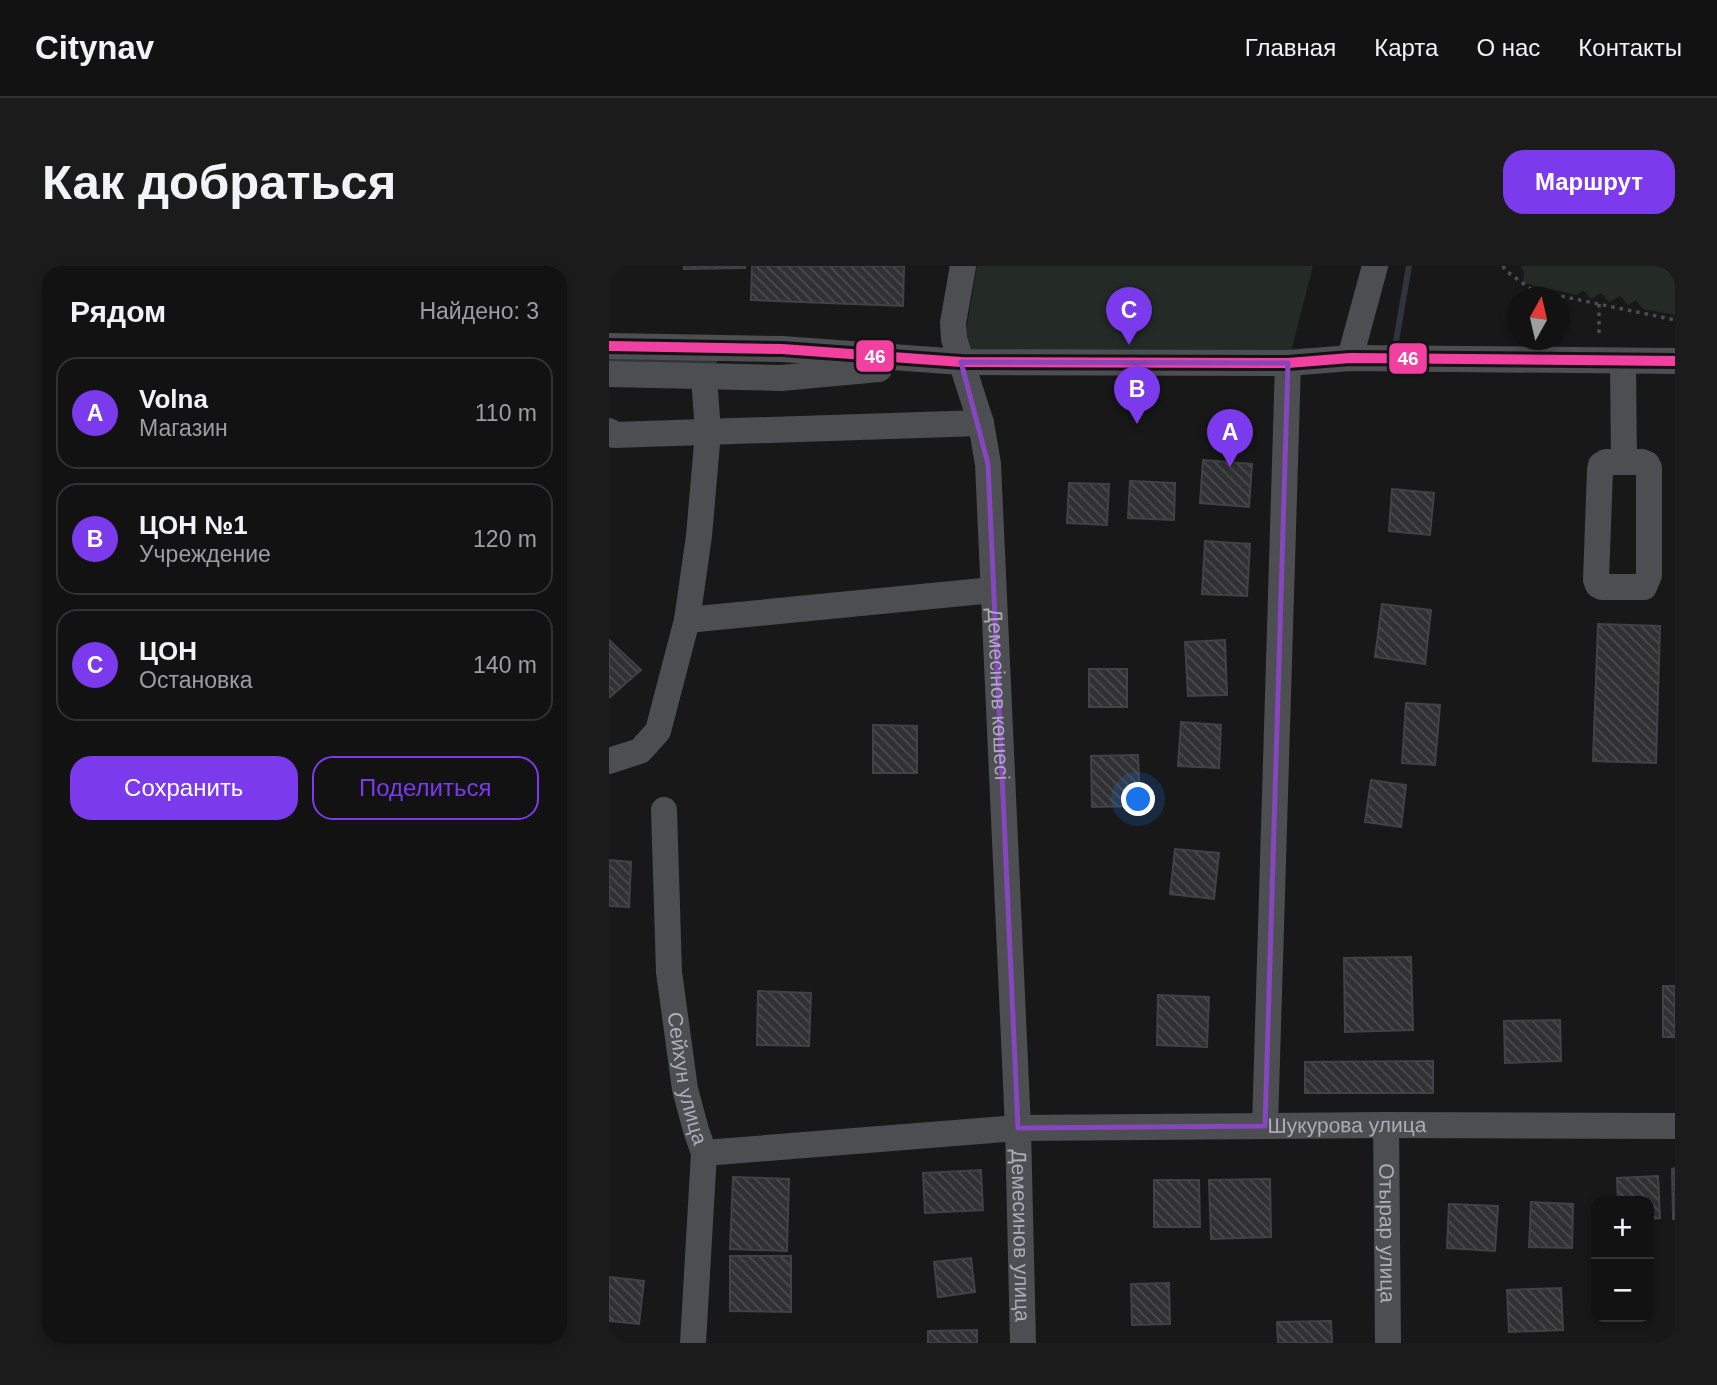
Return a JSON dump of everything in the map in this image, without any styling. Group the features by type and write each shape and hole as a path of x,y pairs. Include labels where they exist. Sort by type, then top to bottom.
{"street":[{"name":"Демесінов көшесі","path":"963,266 953,323 954,339 981,423 988,464 1019,1128"},
{"path":"1350,358 1375,266"},
{"path":"609,334 682,347"},
{"path":"609,346 782,349 961,362 1288,363 1350,358 1675,362"},
{"path":"1611,361 1624,462"},
{"path":"609,374 781,378 961,362"},
{"path":"1265,1126 1288,363"},
{"path":"609,384 695,376"},
{"path":"609,761 640,751 658,731 687,620 699,536 708,432 695,376"},
{"path":"611,434 981,423"},
{"path":"1606,462 1624,462 1647,464 1649,468 1649,575 1644,587 1602,587 1595,580 1599,470 1606,462"},
{"path":"687,620 993,590"},
{"name":"Сейхун улица","path":"664,810 669,972 685,1088 704,1153 693,1343"},
{"name":"Отырар улица","path":"1386,1125 1388,1343"},
{"name":"Шукурова улица","path":"704,1153 1019,1128 1675,1126"},
{"name":"Демесинов улица","path":"1019,1128 1023,1343"}],"path":[{"path":"1503,266 1532,290 1675,320"},
{"path":"1599,304 1611,361"}],"highlighted area":[{"path":"961,362 1288,363 1265,1126 1018,1128 988,464"}],"shaded area":[{"path":"977,266 1313,266 1288,363 961,362"},
{"path":"1521,266 1675,266 1675,315 1643,309 1636,300 1628,305 1620,296 1609,302 1601,293 1591,299 1583,290 1577,295 1570,293 1570,287 1541,287 1523,283 1524,272"}],"building":[{"path":"684,266 745,266 745,268 684,269"},
{"path":"752,266 904,266 903,306 751,300"},
{"path":"1203,460 1252,464 1249,507 1200,503"},
{"path":"1130,481 1175,483 1174,520 1128,518"},
{"path":"1069,483 1109,484 1107,525 1067,523"},
{"path":"1392,489 1434,493 1430,535 1389,531"},
{"path":"1205,541 1250,544 1247,596 1202,594"},
{"path":"1382,604 1431,610 1425,664 1375,657"},
{"path":"1598,624 1660,626 1656,763 1593,761"},
{"path":"609,640 641,670 609,698"},
{"path":"1225,640 1227,695 1188,696 1185,642"},
{"path":"1089,669 1127,669 1127,707 1089,707"},
{"path":"1406,703 1440,705 1435,765 1402,763"},
{"path":"1181,722 1221,725 1219,768 1178,766"},
{"path":"873,725 917,726 917,773 873,773"},
{"path":"1138,755 1140,806 1092,807 1091,756"},
{"path":"1371,780 1406,785 1401,827 1365,822"},
{"path":"1175,849 1219,853 1214,899 1170,894"},
{"path":"609,860 631,862 629,907 609,906"},
{"path":"1411,957 1413,1030 1345,1032 1344,958"},
{"path":"1663,986 1675,986 1675,1037 1663,1037"},
{"path":"758,991 811,993 809,1046 757,1045"},
{"path":"1158,995 1209,997 1207,1047 1157,1045"},
{"path":"1560,1020 1561,1061 1505,1063 1504,1021"},
{"path":"1433,1061 1433,1093 1305,1093 1305,1062"},
{"path":"1675,1168 1675,1219 1673,1219 1672,1169"},
{"path":"981,1170 983,1210 925,1213 923,1173"},
{"path":"1658,1176 1660,1218 1654,1219 1654,1196 1618,1196 1617,1178"},
{"path":"733,1177 789,1179 787,1251 730,1249"},
{"path":"1270,1179 1271,1237 1211,1239 1209,1180"},
{"path":"1154,1180 1199,1180 1200,1227 1154,1227"},
{"path":"1531,1202 1573,1204 1572,1248 1529,1247"},
{"path":"1449,1204 1498,1206 1495,1251 1447,1248"},
{"path":"730,1256 791,1256 791,1312 730,1311"},
{"path":"971,1258 975,1292 938,1297 934,1262"},
{"path":"609,1277 644,1281 639,1324 609,1321"},
{"path":"1169,1283 1170,1324 1132,1325 1131,1284"},
{"path":"1561,1288 1563,1330 1509,1332 1507,1290"},
{"path":"1331,1321 1332,1343 1278,1343 1277,1322"},
{"path":"977,1330 977,1343 928,1343 928,1331"}],"waterway":[{"path":"1392,348 1395,347 1409,266"},
{"path":"609,361 714,361"}],"transit line":[{"name":"46","path":"609,346 782,349 961,362 1288,363 1350,358 1675,361"}],"place":[{"name":"ЦОН","path":"1129,345"},
{"name":"ЦОН №1","path":"1137,424"},
{"name":"Volna","path":"1230,467"}]}
